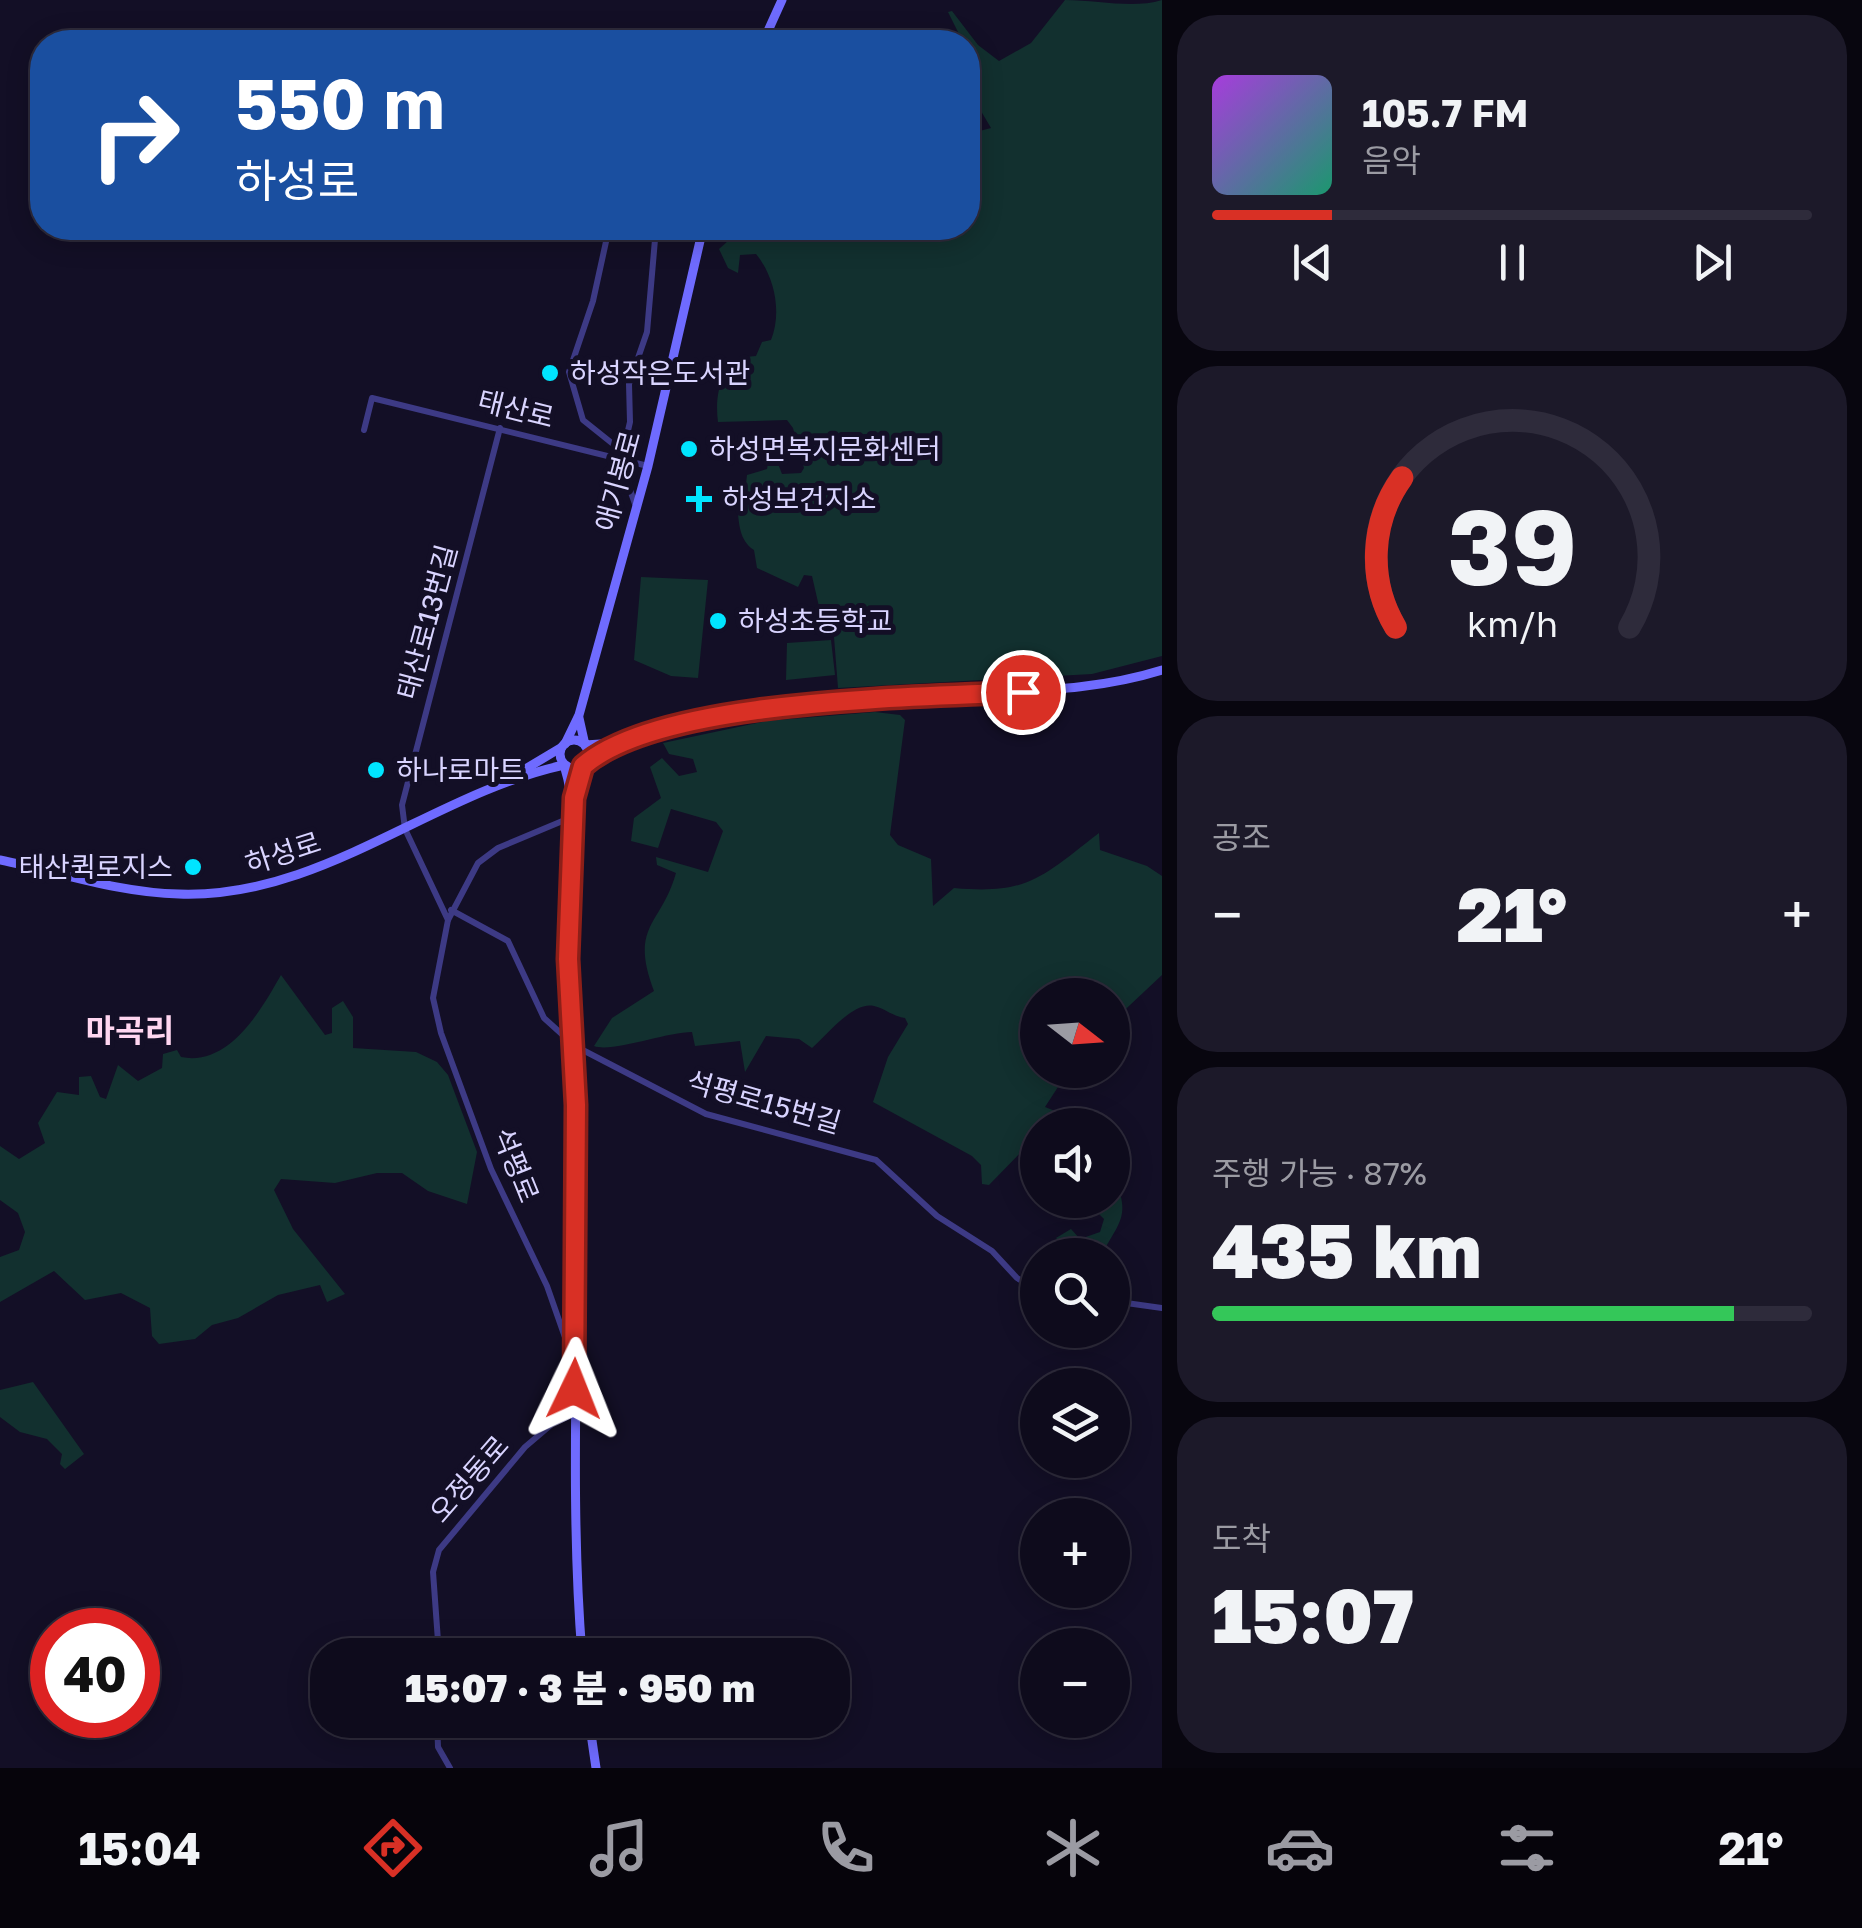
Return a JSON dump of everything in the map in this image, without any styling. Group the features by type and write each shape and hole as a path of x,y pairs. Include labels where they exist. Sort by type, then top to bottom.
{"street":[{"path":"768,30 782,0"},
{"name":"태산로","path":"605,240 592,301 569,372 583,420 624,457"},
{"path":"636,504 624,457 630,422 629,384 647,332 655,240"},
{"name":"애기봉로","path":"563,746 579,716 648,466 701,240"},
{"name":"태산로","path":"364,430 372,398 648,466"},
{"name":"태산로13번길","path":"405,828 402,805 500,428"},
{"path":"511,777 573,740 584,745 626,742 764,709 1084,688 1162,670"},
{"path":"575,1364 575,1046 568,959 574,798 584,764 579,716"},
{"path":"584,764 626,742"},
{"path":"563,746 574,798"},
{"name":"하성로","path":"0,860 123,888 201,894 287,879 511,777 584,764"},
{"name":"석평로","path":"574,816 487,856 470,874 448,920 434,977 436,1015 492,1169 547,1286 575,1364 581,1638"},
{"path":"405,828 448,920"},
{"name":"석평로15번길","path":"452,910 508,940 544,1018 575,1046 706,1114 814,1139 876,1160 937,1216 992,1251 1020,1280"},
{"path":"1130,1304 1162,1308"},
{"name":"오정동로","path":"437,1638 433,1572 439,1550 525,1447 552,1424 574,1414"},
{"path":"438,1738 438,1748 450,1768"},
{"path":"591,1738 596,1768"}],"green space":[{"path":"1065,0 1127,4 1162,0 1162,656 1092,674 838,688 834,637 826,637 812,576 804,575 798,587 757,568 754,550 741,531 734,490 746,484 747,475 767,469 771,446 782,474 801,473 804,468 787,420 718,422 717,400 723,378 735,363 756,356 762,342 771,340 776,318 768,273 756,254 740,255 738,273 728,268 719,249 727,240 980,240 980,131 991,128 980,109 980,47 999,61 1031,43"},
{"path":"952,11 967,30 957,30 948,12"},
{"path":"641,577 708,580 698,678 671,676 634,660"},
{"path":"831,640 835,675 786,680 787,643"},
{"path":"875,712 900,715 905,720 890,835 898,845 931,859 933,906 954,888 1000,889 1033,880 1099,833 1100,850 1147,866 1162,876 1162,975 1130,1005 1130,978 1020,978 1020,1088 1057,1088 1048,1108 1020,1108 1020,1153 989,1185 982,1184 981,1165 972,1156 873,1102 888,1057 908,1024 905,1018 878,1007 857,1009 812,1048 799,1039 766,1036 745,1072 740,1041 695,1046 692,1032 613,1047 594,1046 612,1018 654,991 647,969 646,939 676,873 657,865 656,857 708,872 723,831 716,822 671,809 658,848 631,841 634,818 661,798 650,767 662,758 679,776 697,772 693,759 669,754 663,743 766,721"},
{"path":"281,975 325,1035 332,1033 332,1008 343,1001 353,1017 353,1048 416,1052 437,1062 448,1075 477,1152 467,1204 428,1191 402,1173 377,1173 335,1183 281,1179 274,1190 293,1229 345,1294 327,1302 320,1285 278,1295 238,1318 212,1325 195,1339 159,1344 152,1336 150,1308 121,1293 85,1300 54,1271 0,1302 0,1257 19,1250 25,1232 18,1213 0,1200 0,1146 19,1159 45,1143 38,1123 57,1092 79,1095 79,1077 91,1076 100,1097 106,1099 118,1065 138,1081 162,1068 163,1054 177,1050 181,1057 199,1058 215,1053 254,1018"},
{"path":"1121,1218 1111,1238 1083,1238 1100,1232 1104,1219"},
{"path":"1071,1229 1079,1238 1056,1238"},
{"path":"33,1382 84,1454 65,1469 60,1464 62,1454 47,1439 20,1432 0,1417 0,1390"}],"place":[{"name":"하성작은도서관","path":"550,373"},
{"name":"하성면복지문화센터","path":"689,449"},
{"name":"하성보건지소","path":"699,499"},
{"name":"하성초등학교","path":"718,621"},
{"name":"하나로마트","path":"376,770"},
{"name":"태산퀵로지스","path":"193,867"}],"district":[{"name":"마곡리","path":"130,1031"}],"route":[{"path":"574,1389 578,1281 576,1105 568,959 574,798 583,766 626,742 660,731 764,709 1023,692"}]}
